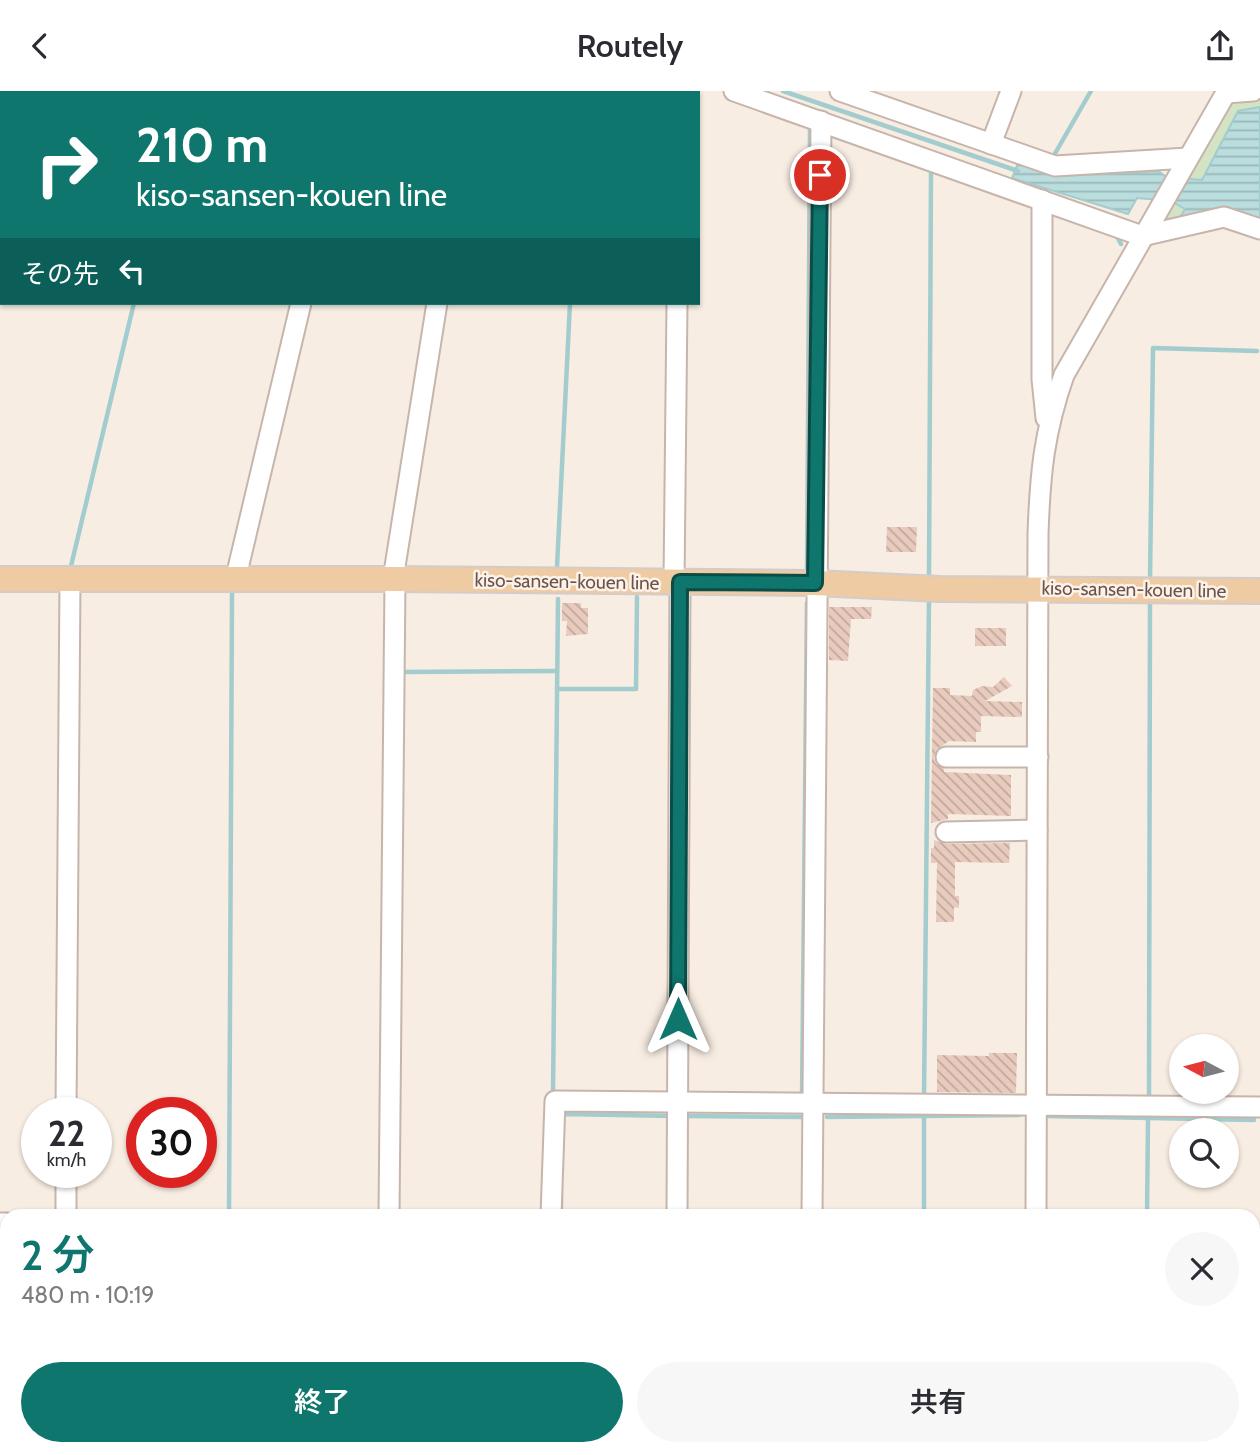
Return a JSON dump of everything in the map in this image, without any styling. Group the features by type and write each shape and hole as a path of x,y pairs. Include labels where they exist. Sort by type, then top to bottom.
{"main road":[{"name":"kiso-sansen-kouen line","path":"0,579 815,583 940,589 1260,591"}],"street":[{"path":"734,91 1142,236 1223,217 1260,229"},
{"path":"840,91 1055,166 1188,158"},
{"path":"991,144 1011,91"},
{"path":"1036,1209 1038,534 1041,466 1047,429 1064,375 1226,92 1253,91"},
{"path":"812,1209 815,583 821,121"},
{"path":"1042,200 1042,379 1047,429"},
{"path":"235,581 301,305"},
{"path":"389,1209 394,579 437,305"},
{"path":"677,305 677,1209"},
{"path":"66,1097 70,580"},
{"path":"946,757 1038,757"},
{"path":"946,832 1037,831"},
{"path":"551,1209 555,1101 1260,1107"},
{"path":"66,1188 66,1209"}],"green space":[{"path":"1238,91 1260,91 1260,224 1160,222"}],"water":[{"path":"1260,107 1260,218 1236,212 1177,223 1185,209 1171,201 1137,198 1128,214 1012,178 1018,163 1058,176 1158,171 1167,177 1202,180 1238,111"}],"building":[{"path":"887,527 917,527 916,552 886,552"},
{"path":"562,603 581,603 581,608 588,608 588,634 566,636 567,621 562,621"},
{"path":"829,607 872,607 871,619 851,619 848,661 829,660"},
{"path":"975,628 1006,628 1006,646 975,646"},
{"path":"1004,677 1012,686 985,701 1022,702 1022,717 981,716 981,732 976,732 976,742 949,741 936,750 934,758 944,772 1011,775 1011,816 948,814 948,819 931,823 933,688 950,688 950,695 972,696 973,690 982,686 993,687"},
{"path":"934,840 946,844 1010,843 1009,863 955,862 955,896 959,896 959,908 954,907 954,922 936,922 937,863 931,863"},
{"path":"989,1053 1017,1053 1016,1093 937,1092 937,1055 989,1056"}],"waterway":[{"path":"783,91 1018,171"},
{"path":"1053,157 1091,91"},
{"path":"807,574 810,128"},
{"path":"929,577 931,170 935,171"},
{"path":"1115,233 1121,244"},
{"path":"71,566 134,305"},
{"path":"557,567 570,305"},
{"path":"1150,582 1153,348 1257,351"},
{"path":"229,1209 232,592"},
{"path":"557,689 636,689 637,597"},
{"path":"556,1093 553,1093 558,599"},
{"path":"924,1098 929,599"},
{"path":"1149,1099 1150,600"},
{"path":"802,1098 807,603"},
{"path":"401,672 557,671"},
{"path":"563,1117 563,1114 674,1116"},
{"path":"827,1117 1019,1115"},
{"path":"685,1116 806,1117"},
{"path":"924,1116 924,1209"},
{"path":"1045,1116 1254,1120"},
{"path":"1147,1209 1148,1118"},
{"path":"561,1193 561,1209"}],"route":[{"path":"678,1019 680,582 815,583 820,175"}]}
